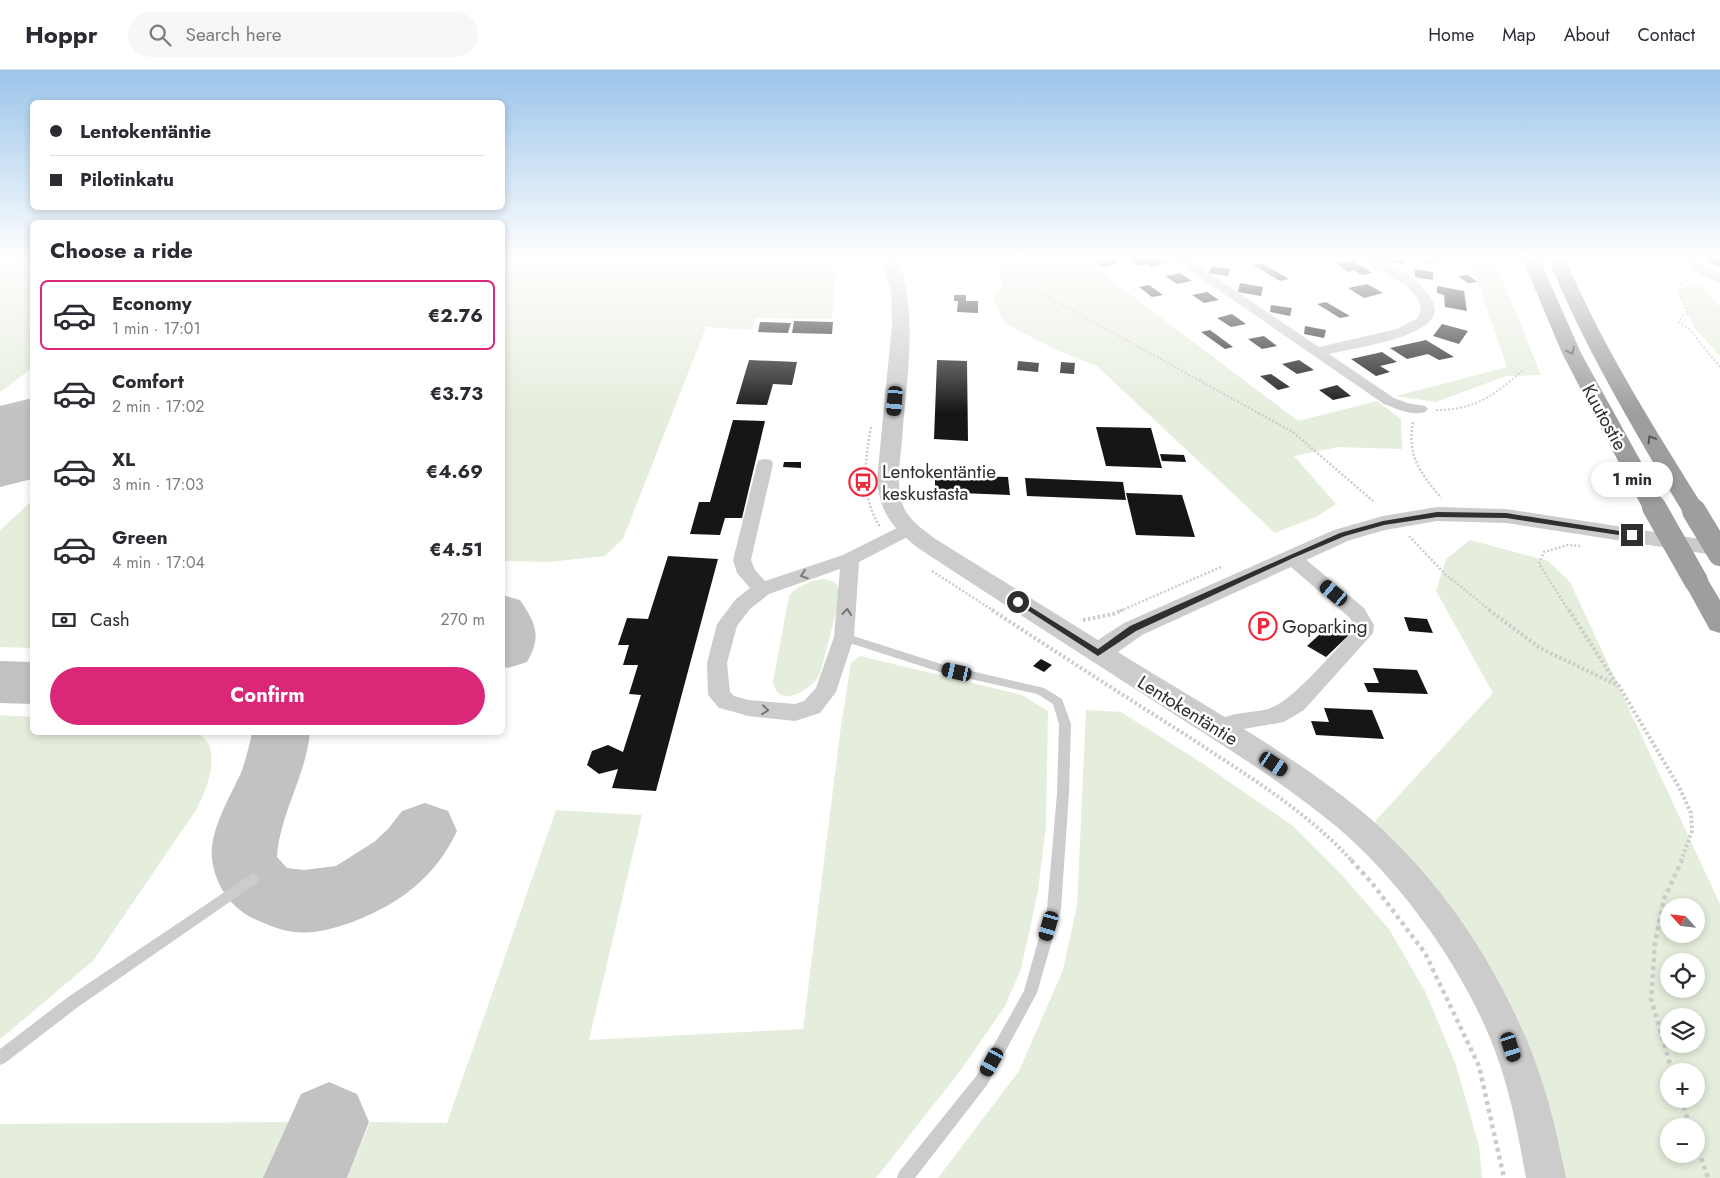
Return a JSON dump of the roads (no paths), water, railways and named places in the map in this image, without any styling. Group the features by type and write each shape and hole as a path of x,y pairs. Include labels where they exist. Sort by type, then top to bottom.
{"highway":[{"name":"Kuutostie","path":"1551,310 1583,376 1720,623"},
{"name":"Kuutostie","path":"1579,310 1615,379 1720,554"}],"street":[{"name":"Lentokentäntie","path":"900,310 900,338 888,480 889,497 893,511 909,529 926,543 1222,731 1320,796 1369,838 1446,925 1476,976 1511,1047 1536,1127 1546,1178"},
{"path":"1254,310 1388,401 1404,407 1420,409"},
{"path":"1317,352 1402,332 1424,320 1428,310"},
{"path":"762,589 746,573 742,560 765,464"},
{"path":"1098,653 1133,628 1291,556 1351,532 1383,523 1437,514 1506,516 1720,549"},
{"path":"850,559 844,637 825,692 812,707 795,713 748,708 727,702 719,695 717,663 728,624 743,604 762,589 850,559 909,529"},
{"path":"1222,731 1238,721 1276,716 1296,704 1364,632 1364,625 1357,612 1291,556"}],"lane":[{"path":"844,637 940,668 1040,691 1058,702 1065,724 1063,793 1054,909 1030,993 982,1080 905,1178"},
{"path":"0,1058 73,1002 253,879"}],"place":[{"name":"Lentokentäntie keskustasta","path":"863,482"},
{"name":"Goparking","path":"1263,626"}]}
